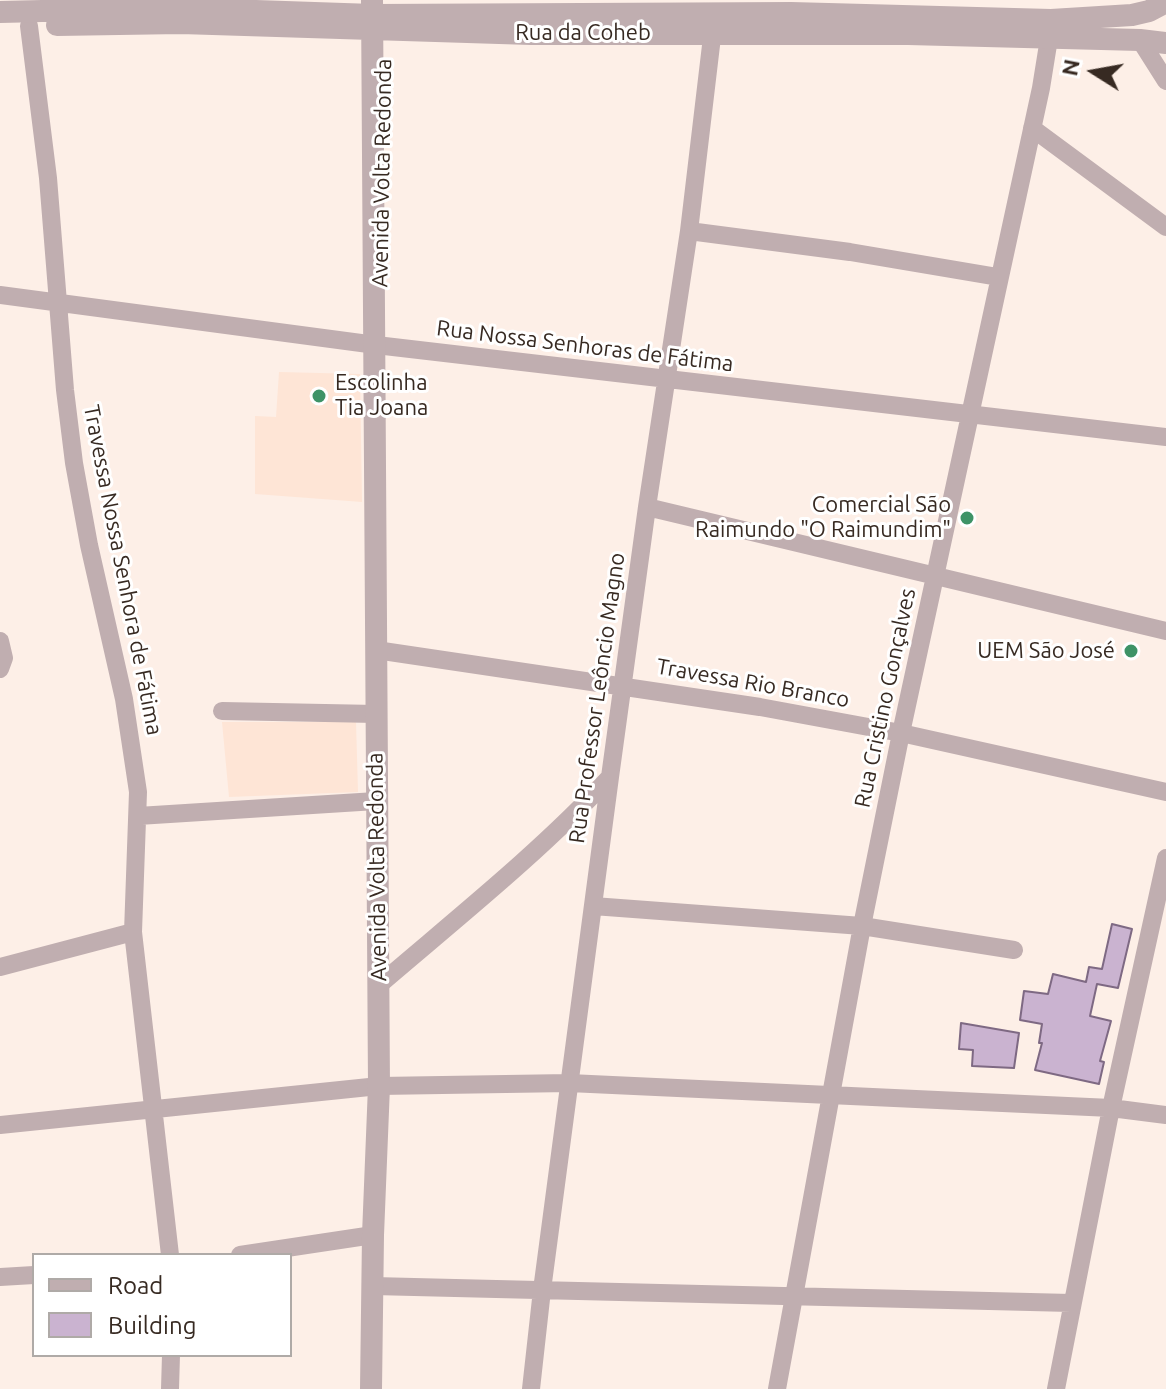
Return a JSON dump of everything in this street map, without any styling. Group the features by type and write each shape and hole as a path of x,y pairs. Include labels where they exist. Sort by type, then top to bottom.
{"street":[{"name":"Rua da Coheb","path":"0,26 181,23 537,7 714,24 1051,29 1121,8 1149,11 1166,2"},
{"name":"Rua da Coheb","path":"0,12 168,4 378,15 531,34 714,24 875,8 1166,43"},
{"path":"1121,8 1166,81"},
{"name":"Avenida Volta Redonda","path":"371,1389 379,1086 376,801 378,15"},
{"name":"Rua Professor Leôncio Magno","path":"531,1389 610,777 689,231 714,24"},
{"name":"Travessa Nossa Senhora de Fátima","path":"29,26 48,178 74,463 127,714 138,792 133,932 170,1253"},
{"name":"Rua Cristino Gonçalves","path":"777,1389 862,926 1051,29"},
{"path":"1032,128 1166,227"},
{"path":"689,231 850,252 998,277"},
{"name":"Rua Nossa Senhoras de Fátima","path":"0,295 376,345 1166,437"},
{"path":"647,507 1166,631"},
{"name":"Travessa Rio Branco","path":"376,650 624,686 901,733 1166,792"},
{"path":"222,711 376,714"},
{"path":"379,985 511,873 584,806 610,777"},
{"path":"138,816 376,801"},
{"path":"1056,1389 1111,1108 1166,858"},
{"path":"593,906 862,926 1014,950"},
{"path":"0,967 133,932"},
{"path":"0,1125 379,1086 569,1083 1111,1108 1166,1115"},
{"path":"253,1253 373,1235"},
{"path":"0,1277 32,1275"},
{"path":"373,1286 1071,1303"},
{"path":"170,1389 171,1357"}],"shaded area":[{"path":"279,372 360,374 362,502 255,494 255,416 276,417"},
{"path":"222,722 356,722 358,792 229,797"}],"building":[{"path":"1112,924 1132,929 1118,988 1097,984 1090,1016 1111,1021 1100,1061 1104,1062 1099,1084 1035,1070 1042,1043 1039,1043 1042,1024 1020,1020 1024,991 1048,994 1053,974 1086,982 1089,967 1102,969"},
{"path":"961,1023 1019,1033 1014,1068 972,1066 973,1050 959,1049"}],"place":[{"name":"Escolinha Tia Joana","path":"319,396"},
{"name":"Comercial São Raimundo \"O Raimundim\"","path":"967,518"},
{"name":"UEM São José","path":"1131,651"}]}
